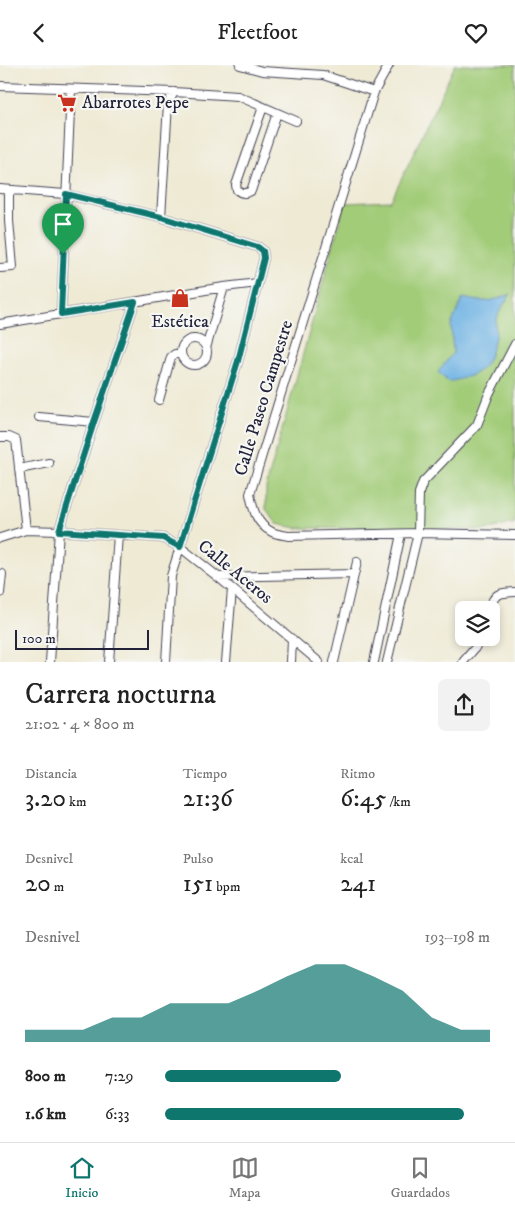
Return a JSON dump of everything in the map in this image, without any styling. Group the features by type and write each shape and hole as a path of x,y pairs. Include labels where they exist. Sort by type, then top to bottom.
{"street":[{"path":"240,65 262,71 323,75 374,92"},
{"name":"Calle Paseo Campestre","path":"389,65 374,92 250,494 253,509 260,523 272,533 288,536 418,533 515,535"},
{"path":"0,86 238,96 296,121"},
{"path":"61,314 71,89"},
{"path":"154,92 168,104"},
{"path":"161,217 168,104 174,92"},
{"path":"263,107 236,185 237,190 241,193 251,191 277,113"},
{"path":"0,189 66,194 161,217 258,247 263,251 264,258 238,361 171,576 166,662"},
{"path":"0,268 13,267 9,221 10,190"},
{"path":"0,222 9,221"},
{"path":"0,324 258,283"},
{"path":"206,348 201,341 192,340 183,346 181,354 188,364 197,365 204,361 224,287"},
{"path":"50,662 59,531 135,302"},
{"path":"387,662 418,533 419,493 424,482 477,425 489,394 515,344"},
{"path":"159,400 171,357 175,353 181,354"},
{"path":"39,417 94,422"},
{"path":"0,437 9,437 16,440 26,530"},
{"path":"19,469 48,463"},
{"name":"Calle Aceros","path":"0,539 26,530 163,538 180,547 218,577 319,662"},
{"path":"374,662 401,534"},
{"path":"108,662 118,535"},
{"path":"334,662 357,562"},
{"path":"0,593 2,574"},
{"path":"218,577 354,574"},
{"path":"226,662 232,589"},
{"path":"492,601 494,596 501,593 515,592"},
{"path":"388,598 401,601"},
{"path":"291,662 292,639"},
{"path":"463,662 476,646"}],"green space":[{"path":"455,65 515,65 515,523 485,530 297,528 277,524 266,509 266,487 345,203 391,201"}],"water":[{"path":"511,294 501,308 496,320 495,337 485,364 481,369 468,377 448,382 438,372 453,353 451,325 463,298 487,301"}],"place":[{"name":"Abarrotes Pepe","path":"67,103"},
{"name":"Estética","path":"180,298"}],"route":[{"path":"66,194 161,217 258,247 263,251 264,258 238,361 180,547 163,538 59,531 135,302 61,314 63,254 66,194"}]}
